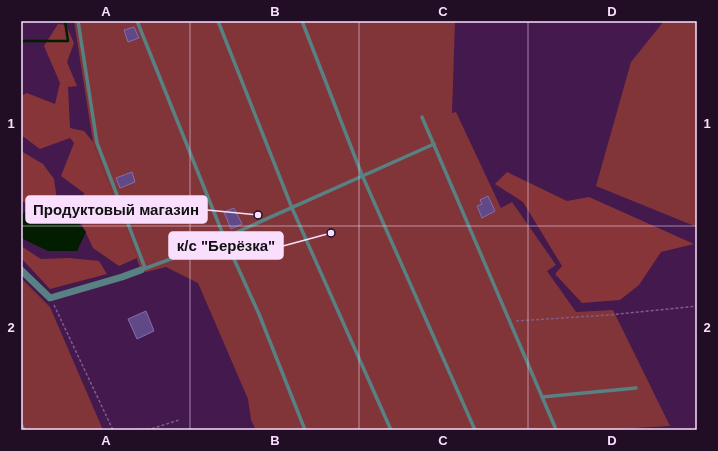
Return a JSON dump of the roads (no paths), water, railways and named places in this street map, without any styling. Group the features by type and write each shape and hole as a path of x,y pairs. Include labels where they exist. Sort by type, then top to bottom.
{"street":[{"path":"21,270 50,298 122,277 143,269"}],"lane":[{"path":"78,21 97,143 143,269 206,246 434,144"},
{"path":"137,21 224,237 259,314 305,430"},
{"path":"218,21 292,208 391,430"},
{"path":"302,21 362,175 475,430"},
{"path":"422,117 555,427"},
{"path":"542,397 636,388"},
{"path":"21,424 24,430"}],"waterway":[{"path":"21,41 68,41 65,21"}],"place":[{"name":"Продуктовый магазин","path":"258,215"},
{"name":"к/с \"Берёзка\"","path":"331,233"}]}
